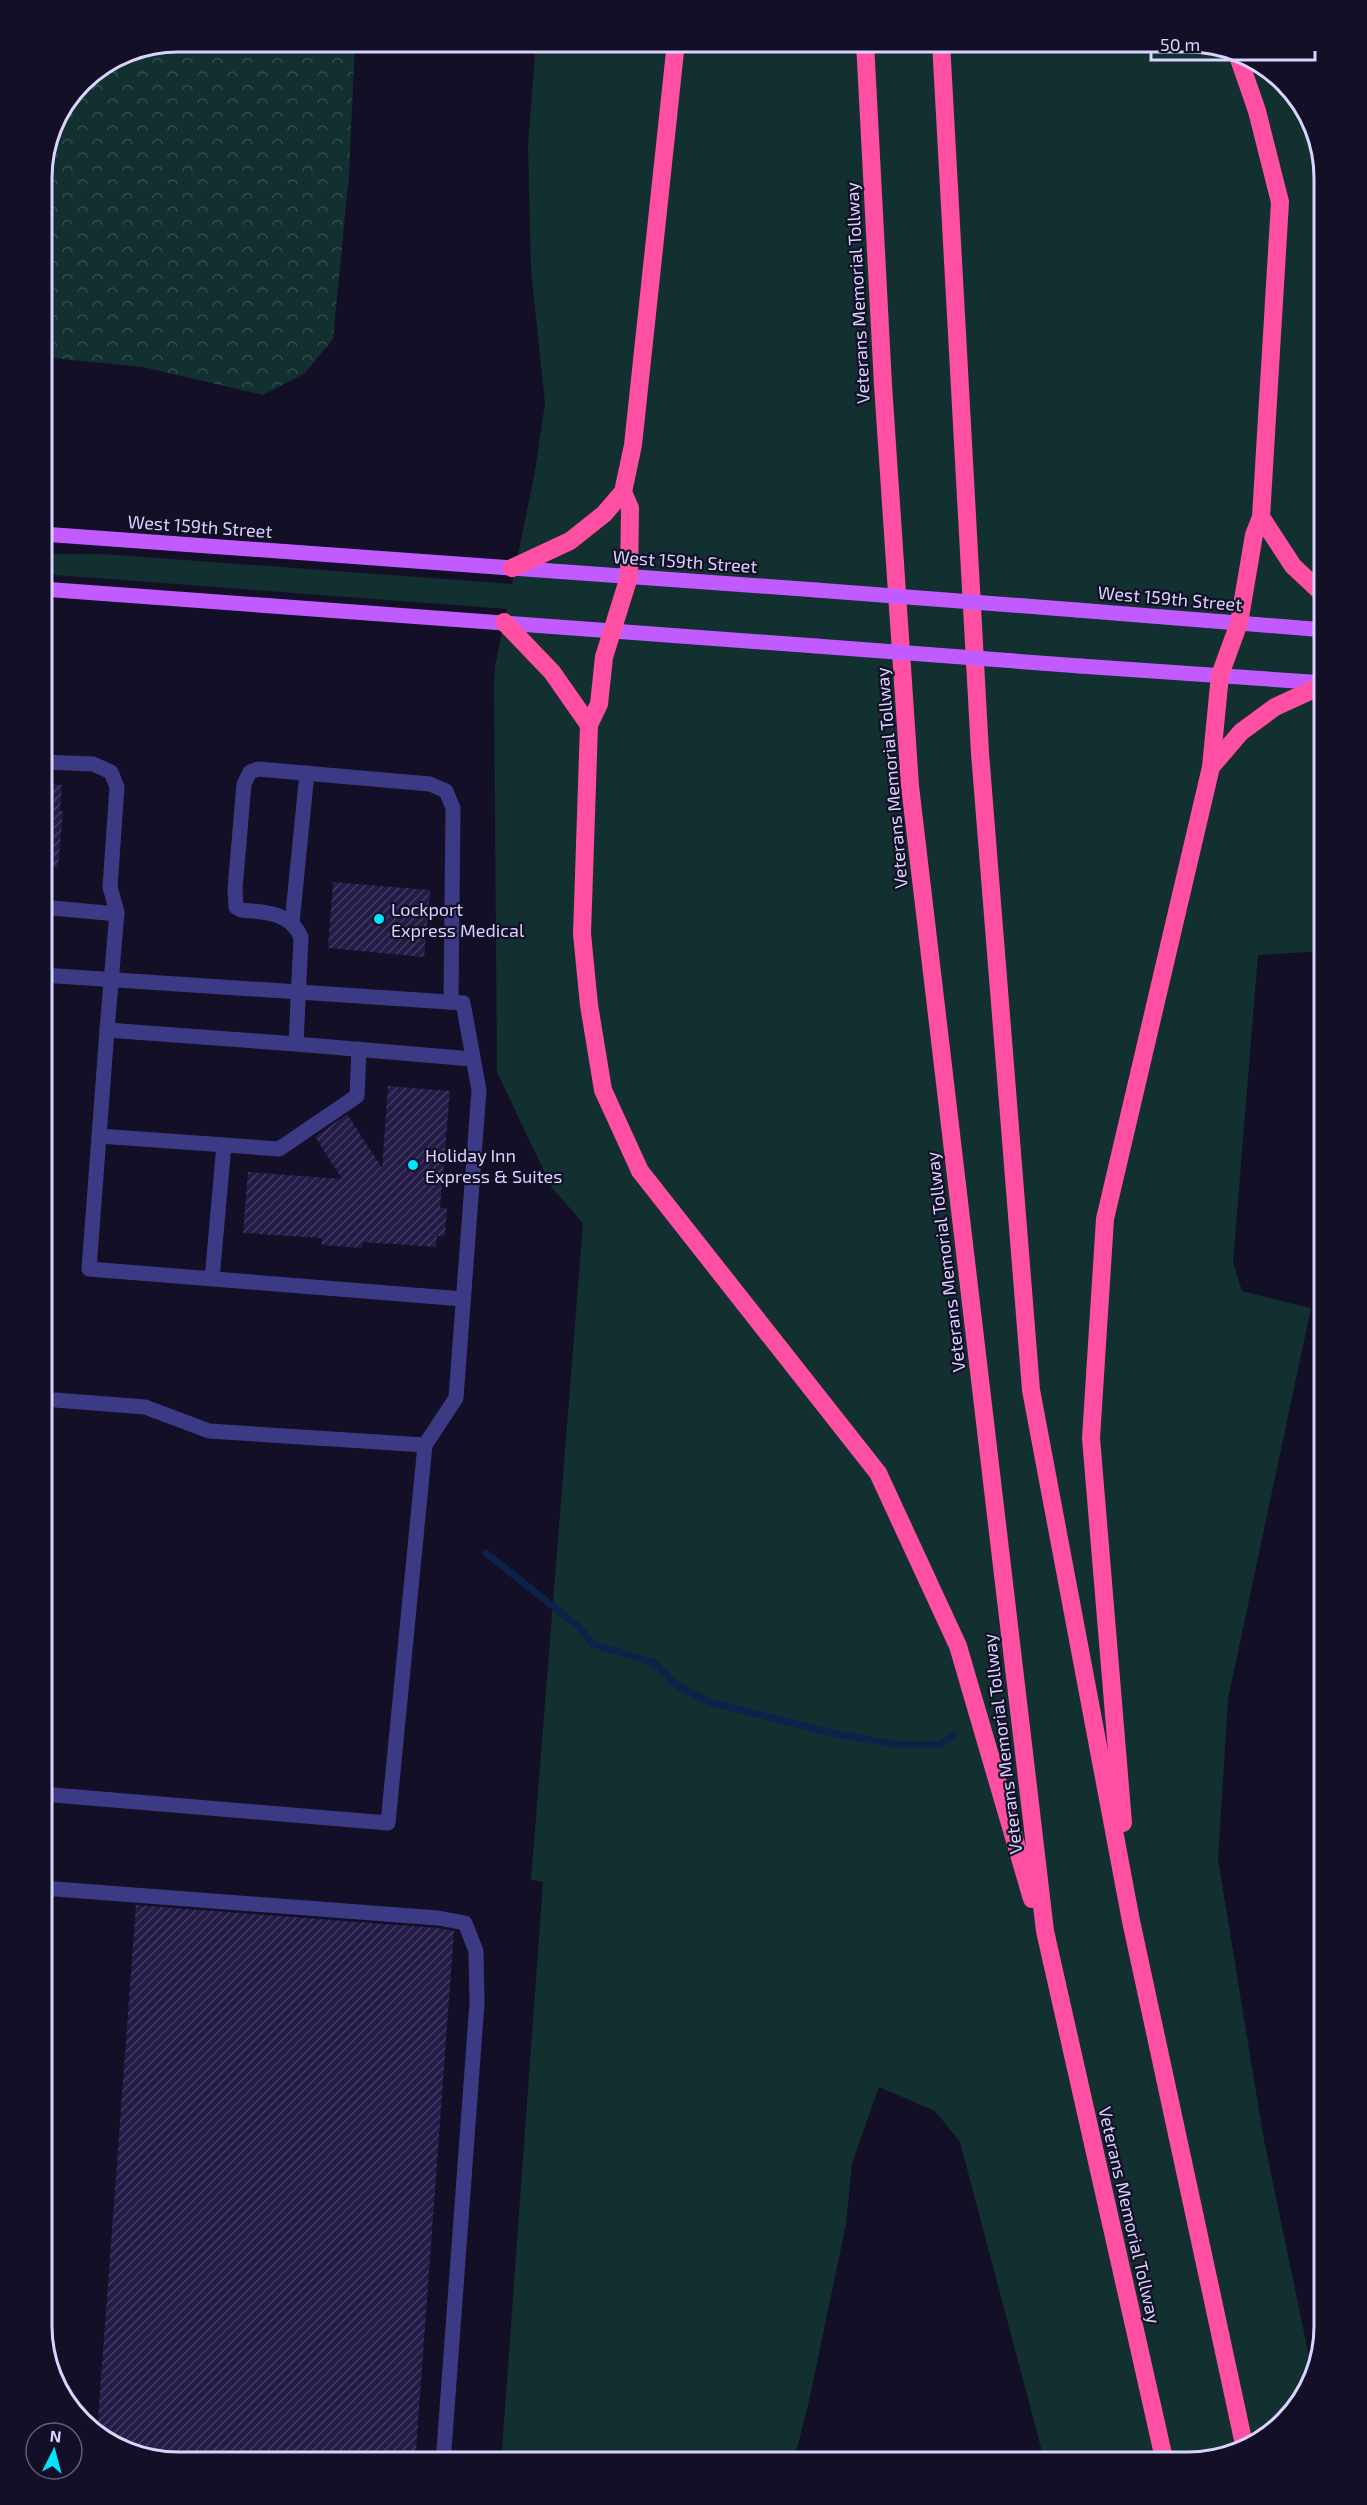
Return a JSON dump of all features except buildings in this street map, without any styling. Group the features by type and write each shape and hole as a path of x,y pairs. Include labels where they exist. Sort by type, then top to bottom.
{"highway":[{"path":"512,568 570,541 604,514 623,492 633,445 675,52"},
{"name":"Veterans Memorial Tollway","path":"866,53 882,374 910,786 1045,1931 1163,2452"},
{"path":"942,53 980,753 1031,1390 1131,1921 1243,2440"},
{"path":"1131,1921 1091,1438 1105,1219 1211,767 1220,675 1239,623 1254,535 1261,517 1280,202 1257,111 1241,65"},
{"path":"623,492 630,508 628,577 604,657 599,704 589,725 582,934 589,1005 603,1090 640,1171 878,1473 958,1647 1056,1978"},
{"path":"1261,517 1293,566 1314,586"},
{"path":"504,622 552,672 589,725"},
{"path":"1211,767 1241,732 1275,707 1314,688"}],"main road":[{"name":"West 159th Street","path":"53,535 816,590 1314,629"},
{"path":"53,590 1314,682"}],"lane":[{"path":"53,762 93,764 111,772 117,787 110,886 117,914 88,1269 463,1299"},
{"path":"296,1044 301,937 297,928 280,915 241,910 236,907 235,889 244,784 250,772 258,769 430,784 446,791 453,808 451,1002"},
{"path":"292,923 307,774"},
{"path":"53,908 117,914"},
{"path":"52,1795 388,1823 425,1445 456,1398 479,1090 463,1003 53,976"},
{"path":"107,1030 472,1059"},
{"path":"99,1136 279,1149 357,1096 359,1049"},
{"path":"212,1280 224,1145"},
{"path":"52,1400 145,1407 209,1431 425,1445"},
{"path":"52,1889 438,1918 465,1923 477,1951 477,2002 444,2452"}],"green space":[{"path":"179,52 355,52 349,174 333,339 305,373 263,395 143,367 53,358 53,170 57,146 69,116 95,84 130,62 154,55"},
{"path":"535,52 1197,53 1229,59 1272,84 1298,116 1310,146 1314,179 1314,952 1258,955 1233,1262 1242,1291 1311,1308 1228,1699 1218,1859 1263,2135 1310,2360 1298,2389 1278,2416 1251,2436 1221,2448 1197,2452 1042,2452 960,2142 935,2111 879,2087 852,2163 846,2224 809,2401 794,2452 502,2452 543,1882 531,1880 583,1223 552,1188 497,1072 494,686 495,666 507,609 53,575 53,554 103,554 512,584 535,471 545,403 531,271 528,145"}],"waterway":[{"path":"486,1553 579,1627 593,1644 654,1663 676,1685 710,1702 828,1732 898,1745 939,1745 954,1735"}],"place":[{"name":"Lockport Express Medical","path":"379,919"},
{"name":"Holiday Inn Express & Suites","path":"413,1165"}]}
